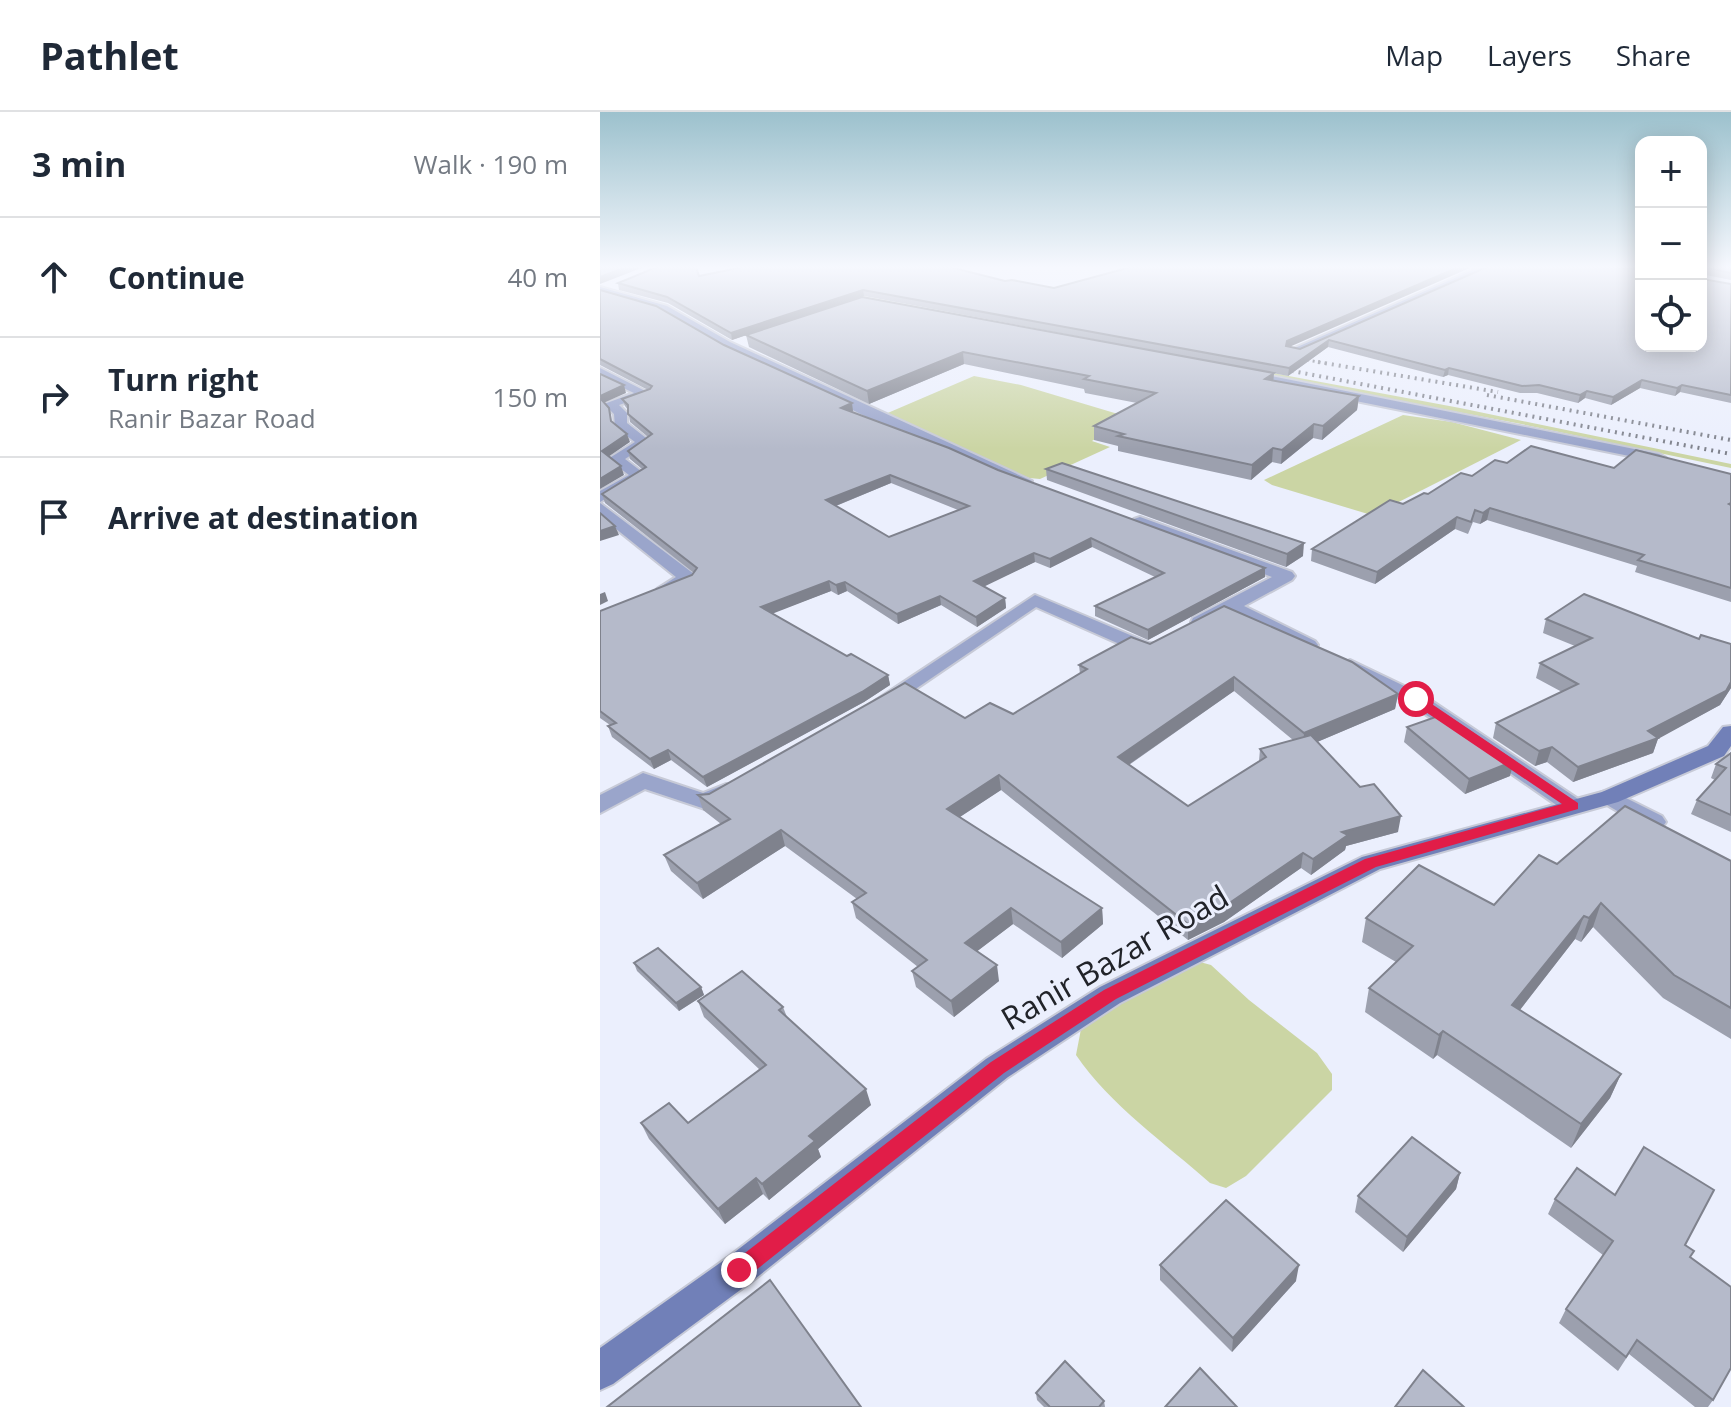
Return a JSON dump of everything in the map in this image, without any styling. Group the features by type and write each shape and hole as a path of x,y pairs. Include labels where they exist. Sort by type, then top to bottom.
{"main road":[{"name":"Ranir Bazar Road","path":"600,1371 739,1270 997,1068 1110,995 1371,863 1610,797 1716,751 1731,732"}],"street":[{"path":"703,327 882,419 1035,484"},
{"path":"1294,351 1349,327"},
{"path":"600,372 645,394 605,405"},
{"path":"1232,373 1417,407 1671,461"},
{"path":"600,497 639,475 615,459 644,442 620,424 621,413 605,405"},
{"path":"600,508 688,578 643,598"},
{"path":"1124,516 1286,576 1190,628"},
{"path":"873,709 1035,600 1149,650 1163,643"},
{"path":"1231,606 1416,699 1573,806"},
{"path":"600,805 643,780 705,802 744,781"},
{"path":"1610,797 1677,836"}],"shaded area":[{"path":"1006,327 1030,327 1460,408 1731,464 1731,468 1516,423"},
{"path":"974,376 1021,385 1128,417 1092,441 1110,447 1040,479 1029,478 883,415"},
{"path":"1403,415 1452,422 1521,440 1375,514 1272,485 1264,480"},
{"path":"1187,963 1211,965 1249,1000 1317,1053 1332,1074 1332,1090 1246,1176 1226,1188 1210,1183 1139,1123 1105,1090 1076,1055 1081,1029"}],"building":[{"path":"600,327 693,327 724,345 852,403 841,408 949,448 998,470 1265,568 1148,630 1095,606 1164,573 1091,538 1050,559 1034,553 974,581 1005,598 976,617 940,596 897,614 845,582 836,585 829,581 761,607 847,656 851,654 888,675 703,777 668,750 650,759 608,726 616,723 600,711 600,611 692,575 697,568 602,494 646,467 628,451 652,434 628,414 628,405 622,399 652,386 600,359","holes":["890,475 969,506 889,537 826,500"]},
{"path":"721,327 748,327 731,333"},
{"path":"769,327 1027,327 1274,373 1265,379 1359,396 1323,426 1314,424 1282,450 1273,448 1252,465 1118,436 1124,434 1094,426 1156,393 1084,379 1089,376 963,352 867,391 746,335"},
{"path":"1067,327 1319,327 1287,341 1286,346 1300,349 1349,327 1635,327 1635,352 1707,352 1707,327 1731,327 1731,395 1642,380 1613,397 1587,391 1580,395 1539,385 1522,386 1449,368 1445,370 1329,340 1289,368"},
{"path":"600,374 624,385 600,396"},
{"path":"600,398 609,408 611,421 627,434 602,451 621,466 600,479"},
{"path":"1531,446 1614,468 1636,450 1731,474 1731,588 1638,560 1644,555 1490,508 1483,513 1475,510 1471,522 1457,517 1377,572 1312,549 1390,500 1403,504 1424,493 1428,494 1461,473 1472,476 1495,460 1507,463"},
{"path":"1062,463 1304,543 1287,554 1046,469"},
{"path":"600,513 615,526 600,531"},
{"path":"1584,594 1699,639 1701,635 1731,644 1731,682 1726,691 1648,731 1658,738 1578,767 1552,747 1539,751 1496,723 1578,684 1540,663 1592,638 1546,619"},
{"path":"1224,606 1352,662 1398,694 1304,733 1234,677 1118,757 1188,806 1266,757 1260,749 1311,735 1360,787 1374,784 1401,816 1342,832 1348,835 1313,859 1303,853 1225,906 1188,924 999,775 947,809 1102,908 1061,942 1011,908 965,943 997,965 951,1001 912,971 927,960 852,902 866,893 781,830 697,883 664,855 730,819 698,795 709,794 905,683 965,718 990,703 1013,714 1087,669 1079,665 1131,637 1150,644"},
{"path":"1444,714 1514,761 1469,779 1407,727"},
{"path":"1731,753 1731,815 1697,800 1726,768 1716,764"},
{"path":"1625,806 1731,861 1731,1008 1674,975 1601,903 1589,918 1584,916 1512,1005 1621,1074 1581,1124 1443,1031 1439,1035 1369,988 1413,946 1366,918 1419,865 1494,905 1539,855 1557,864"},
{"path":"658,948 701,987 676,1003 634,963"},
{"path":"742,971 783,1007 779,1010 866,1089 809,1136 815,1141 762,1184 756,1178 718,1209 641,1123 669,1103 688,1123 766,1065 698,1001"},
{"path":"1412,1137 1460,1173 1407,1237 1358,1196"},
{"path":"1644,1147 1714,1190 1685,1245 1694,1251 1690,1257 1731,1287 1731,1368 1713,1400 1637,1340 1626,1357 1566,1309 1613,1241 1555,1199 1577,1168 1615,1195"},
{"path":"1226,1200 1299,1265 1233,1338 1160,1265"},
{"path":"770,1280 861,1407 607,1407"},
{"path":"1065,1361 1104,1401 1099,1407 1050,1407 1036,1393"},
{"path":"1200,1368 1237,1407 1165,1407"},
{"path":"1423,1370 1464,1407 1395,1407"}],"railway":[{"path":"1289,357 1330,364"},
{"path":"1318,362 1330,364"},
{"path":"1330,364 1498,392"},
{"path":"1271,367 1731,454"},
{"path":"1487,395 1731,440"}],"route":[{"path":"739,1270 997,1068 1110,995 1209,942 1371,863 1573,806 1416,699"}]}
